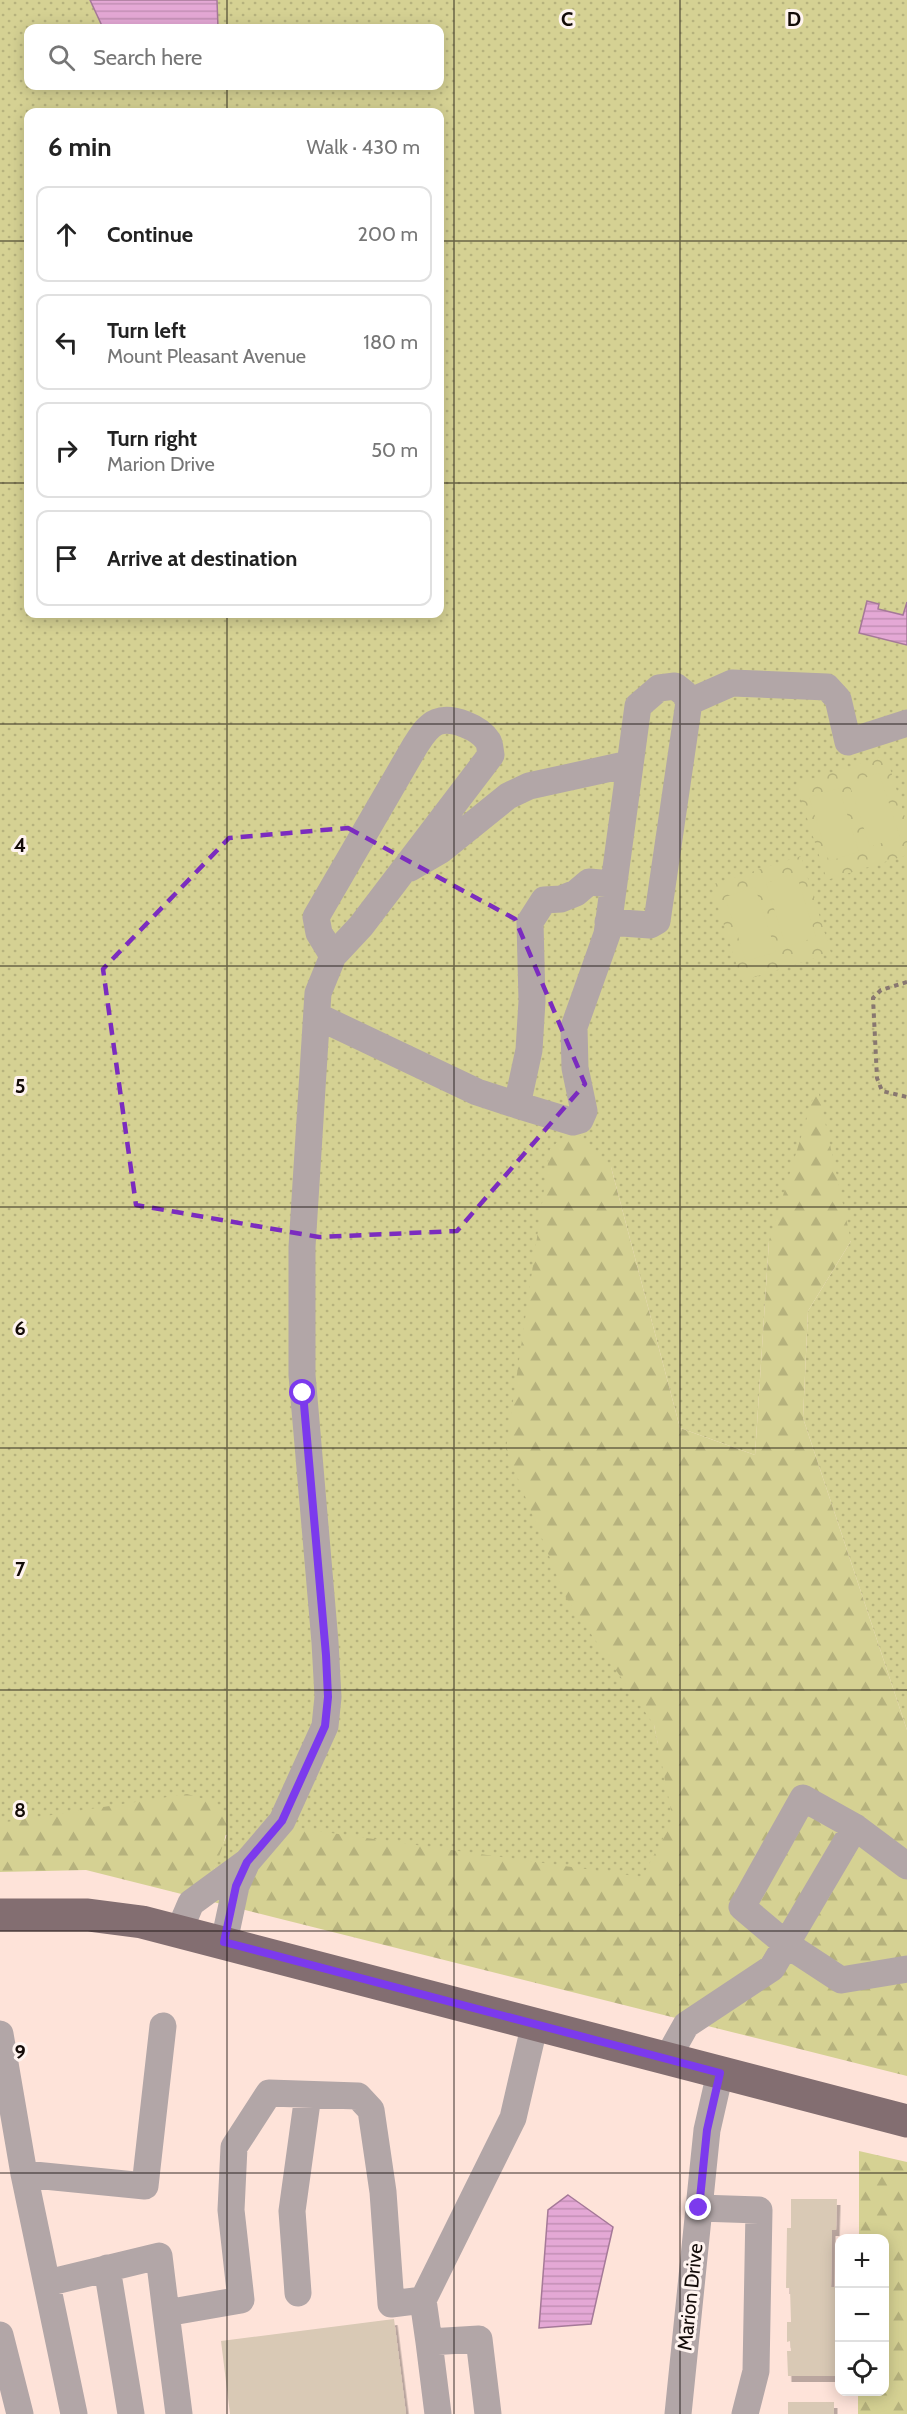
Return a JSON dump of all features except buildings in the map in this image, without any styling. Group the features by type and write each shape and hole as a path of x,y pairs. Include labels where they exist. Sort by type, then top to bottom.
{"main road":[{"path":"0,1915 88,1915 142,1922 907,2121"}],"street":[{"path":"690,702 732,683 827,687 838,699 848,742 907,723"},
{"path":"317,1016 477,1092 573,1122 580,1120 584,1111 575,1068 574,1027 607,934 608,922 612,884 638,706 659,687 675,686 690,702 657,921 650,925 608,922"},
{"path":"179,1931 191,1903 247,1862 282,1821 325,1726 328,1697 302,1375 302,1246 318,993 333,956 361,926 491,754 488,741 469,726 438,721 426,730 341,872 316,917 319,933 333,956"},
{"path":"401,872 423,862 441,850 508,796 529,786 629,764"},
{"path":"517,1105 529,1050 532,1001 530,922 544,900 561,899 576,893 589,882 612,884"},
{"path":"907,1866 855,1827 803,1798 742,1907 786,1944 841,1980 907,1969"},
{"path":"666,2059 686,2025 772,1968 855,1827"},
{"path":"224,1942 236,1886 247,1862"},
{"path":"438,2414 423,2300 513,2118 535,2023"},
{"path":"24,2174 145,2186 163,2026"},
{"path":"0,2034 24,2174 74,2414"},
{"name":"Marion Drive","path":"678,2414 707,2130 720,2073"},
{"path":"166,2313 241,2300 231,2210 234,2147 269,2093 358,2096 371,2110 383,2192 391,2304 423,2300"},
{"path":"298,2293 292,2211 308,2095"},
{"path":"699,2208 759,2210 756,2371 745,2414"},
{"path":"47,2283 159,2256 179,2414"},
{"path":"107,2268 131,2414"},
{"path":"0,2335 20,2414"},
{"path":"429,2342 479,2339 487,2414"}],"path":[{"path":"907,982 881,990 873,998 877,1078 882,1091 907,1097"}],"highlighted area":[{"path":"348,828 515,919 585,1084 457,1231 319,1237 136,1205 103,969 229,838"}],"green space":[{"path":"0,0 907,0 907,1730 803,1418 808,1311 851,1241 769,1241 755,1455 680,1428 611,1167 654,1725 658,1744 690,1779 663,1886 213,1875 217,1857 227,1835 0,1843"},
{"path":"886,755 907,824 907,855 827,880 796,784"},
{"path":"879,773 900,837 870,847 849,783"},
{"path":"839,788 859,852 829,861 809,797"},
{"path":"801,856 831,953 742,981 711,885"},
{"path":"796,873 816,937 786,947 766,883"},
{"path":"755,887 776,952 746,961 725,897"},
{"path":"817,1085 851,1241 808,1311 803,1418 907,1730 907,2076 86,1870 0,1872 0,1823 187,1794 215,1804 226,1818 225,1837 213,1874 271,1822 310,1830 642,1877 673,1820 654,1725 566,1598 506,1449 550,1149 573,1128 611,1167 680,1428 755,1455 769,1241"},
{"path":"859,2151 907,2162 907,2414 858,2414 858,2396 889,2396 889,2234 859,2234"}],"shaded area":[{"path":"90,0 217,0 218,24 101,24"},
{"path":"867,601 879,604 878,609 903,615 907,602 907,645 859,633"},
{"path":"568,2195 613,2227 591,2324 539,2328 548,2210"}],"route":[{"path":"303,1393 326,1655 328,1697 325,1726 282,1821 247,1862 236,1886 224,1942 720,2073 707,2130 699,2208"}]}
